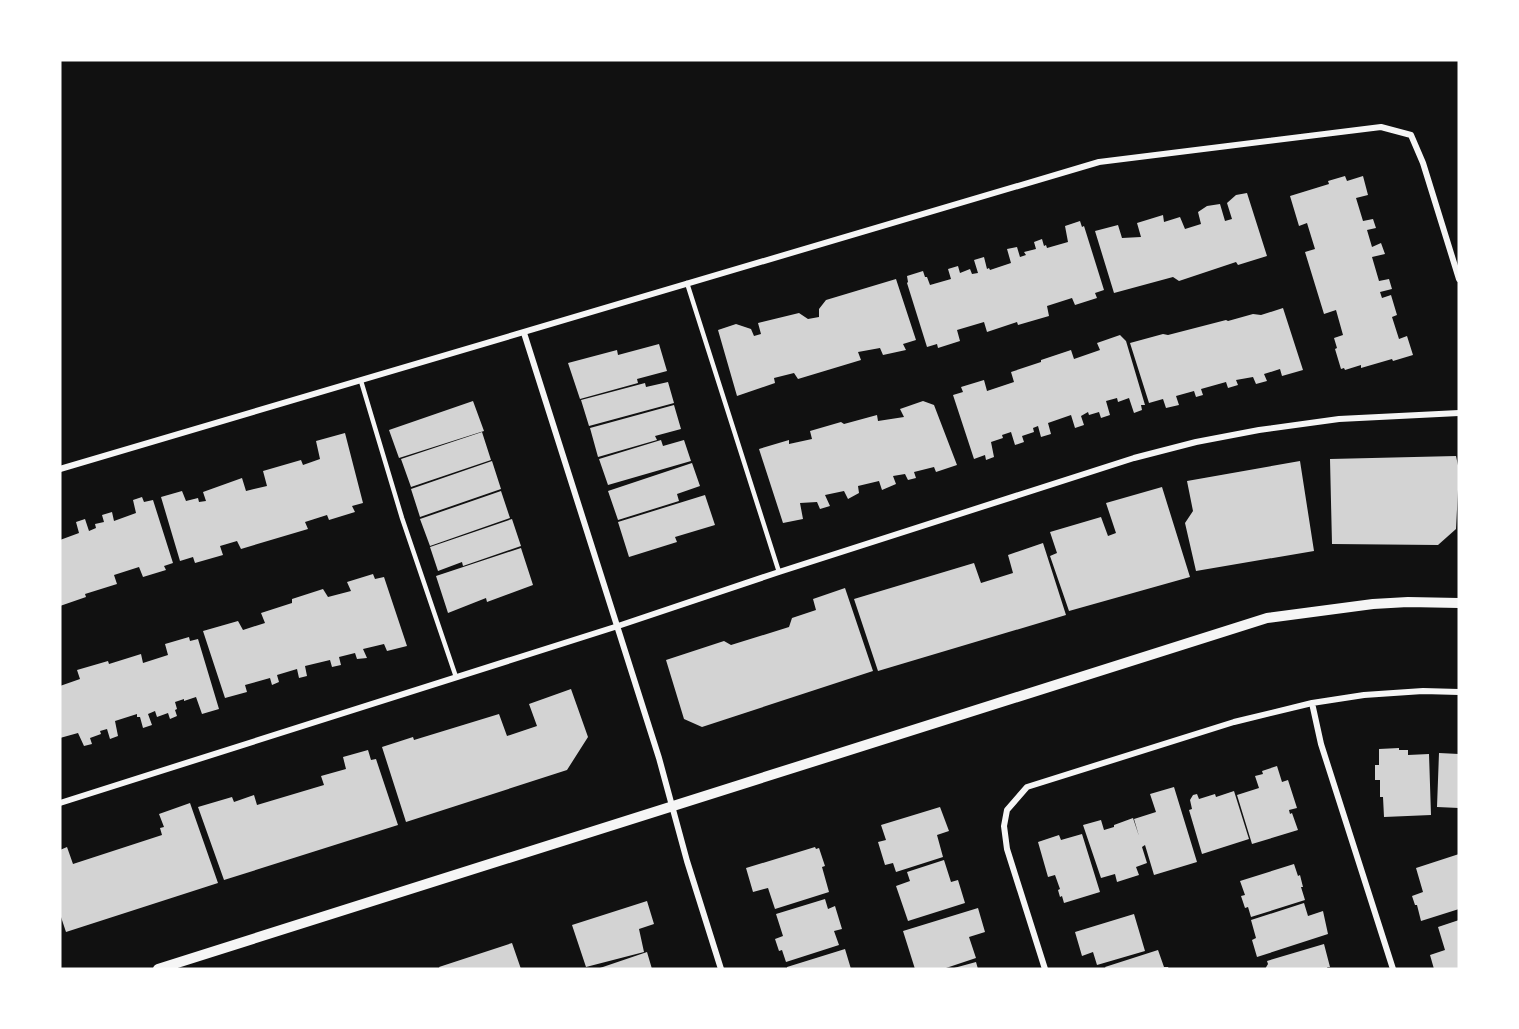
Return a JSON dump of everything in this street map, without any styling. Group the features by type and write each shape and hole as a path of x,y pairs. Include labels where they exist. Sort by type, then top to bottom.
{"street":[{"path":"60,470 1099,162 1381,127 1411,135 1423,163 1459,279"},
{"path":"524,333 659,758 687,861 721,969"},
{"path":"60,803 618,626 1134,458 1196,442 1259,430 1339,419 1459,413"},
{"path":"158,969 1267,618 1373,604 1459,603"},
{"path":"1045,969 1007,849 1004,826 1007,810 1027,787 1234,722 1312,703 1364,695 1423,691 1459,692"},
{"path":"1312,703 1321,744 1393,969"}],"lane":[{"path":"687,283 779,572"},
{"path":"361,381 402,518 456,677"}],"building":[{"path":"1345,176 1347,181 1363,176 1368,195 1356,198 1363,221 1373,219 1376,228 1367,230 1372,247 1381,243 1385,254 1372,257 1379,281 1389,279 1392,289 1380,292 1382,298 1391,295 1397,315 1392,317 1399,339 1407,336 1413,355 1345,370 1341,369 1335,349 1337,348 1334,338 1343,335 1336,310 1324,314 1305,252 1315,249 1307,223 1299,226 1290,196 1329,184 1328,181"},
{"path":"1247,193 1267,256 1238,265 1236,262 1179,281 1173,277 1114,293 1095,231 1118,225 1122,238 1141,237 1137,223 1163,215 1164,222 1180,217 1185,229 1201,224 1198,212 1207,206 1220,204 1225,221 1232,219 1227,203 1236,195"},
{"path":"1080,221 1082,227 1084,226 1104,290 1095,293 1097,298 1075,305 1072,298 1047,306 1049,316 1018,325 1017,322 987,332 984,322 957,330 960,341 938,348 937,344 927,347 907,283 907,276 923,271 930,285 951,279 948,269 958,266 960,273 970,269 972,274 978,273 974,260 984,257 987,269 990,270 1011,263 1007,249 1017,247 1020,257 1026,255 1024,252 1036,249 1034,242 1042,239 1047,248 1068,242 1065,226"},
{"path":"896,279 916,340 903,344 906,350 883,355 880,348 858,352 861,360 798,379 794,373 774,378 775,383 737,396 718,330 736,324 751,329 754,336 761,334 758,323 799,313 808,319 819,317 819,309 826,300"},
{"path":"1283,308 1303,370 1282,376 1280,369 1264,374 1267,381 1256,384 1253,377 1236,380 1238,385 1228,388 1226,382 1201,389 1203,395 1196,397 1194,391 1176,396 1179,405 1166,408 1163,399 1149,403 1130,343 1253,314 1261,315"},
{"path":"1120,335 1126,341 1145,405 1141,405 1142,410 1134,413 1129,398 1118,402 1117,398 1106,401 1110,415 1101,418 1099,412 1089,415 1088,412 1081,416 1084,425 1075,428 1071,415 1048,423 1051,434 1041,437 1038,426 1033,428 1034,432 1022,436 1024,442 1015,445 1011,432 991,442 994,457 986,460 985,455 974,459 953,395 963,392 961,387 984,380 987,391 1014,382 1011,372 1071,350 1074,359 1100,350 1097,343"},
{"path":"659,344 667,371 637,379 638,383 580,399 568,363 617,350 618,355"},
{"path":"668,382 674,403 589,426 581,400 645,383 646,387"},
{"path":"473,401 484,431 399,458 389,430"},
{"path":"923,401 934,405 957,465 936,472 934,467 914,472 916,478 908,480 905,474 893,476 896,484 882,490 879,481 858,486 859,493 848,499 844,491 825,495 830,506 820,509 817,502 800,503 803,519 783,523 759,449 789,440 789,444 812,439 810,431 841,422 844,424 877,415 878,421 904,417 900,409"},
{"path":"674,405 681,429 655,436 657,440 598,457 590,428"},
{"path":"482,432 491,460 411,487 401,459"},
{"path":"345,433 363,503 352,506 355,512 329,520 327,515 305,522 308,529 241,549 237,541 220,546 223,555 195,563 193,557 180,561 161,497 182,491 186,501 198,498 199,502 206,501 203,492 242,478 246,491 267,486 263,471 301,460 303,465 320,459 316,441"},
{"path":"661,440 663,446 684,440 691,461 608,485 599,459"},
{"path":"1456,456 1459,470 1456,529 1438,545 1332,544 1330,459"},
{"path":"492,461 501,489 420,517 411,489"},
{"path":"1300,461 1314,551 1196,571 1185,523 1193,511 1187,481"},
{"path":"692,463 700,486 677,494 679,501 618,520 608,491"},
{"path":"1162,487 1190,577 1069,611 1050,556 1057,553 1050,532 1101,517 1108,536 1116,533 1106,503"},
{"path":"501,491 510,518 430,546 420,519"},
{"path":"705,495 715,525 675,537 677,542 629,557 618,522"},
{"path":"142,497 144,502 153,500 173,563 164,566 166,570 143,577 139,567 114,575 117,584 85,594 86,597 60,606 60,540 79,533 76,522 85,519 89,531 96,528 95,524 104,522 102,515 112,512 114,521 136,513 133,500"},
{"path":"512,519 521,546 463,566 462,562 438,571 430,547"},
{"path":"1043,543 1066,615 878,671 854,599 974,563 981,583 1013,573 1008,555"},
{"path":"521,548 533,585 487,602 486,598 448,613 436,576"},
{"path":"373,574 375,579 384,577 407,646 387,651 384,644 363,649 367,658 357,659 355,653 339,657 341,665 332,667 330,660 305,666 307,676 299,678 297,669 277,675 279,682 272,685 270,678 245,685 247,692 225,698 203,631 238,621 243,630 265,623 261,613 292,603 292,599 323,589 328,597 351,591 347,582"},
{"path":"845,588 873,671 702,727 684,719 666,660 724,641 731,645 789,627 792,618 816,610 813,599"},
{"path":"189,637 190,641 198,639 219,709 202,714 196,697 184,701 184,699 175,702 177,716 170,719 168,713 157,717 155,711 148,714 152,725 143,728 137,714 115,721 118,736 110,739 107,729 90,738 92,744 84,746 78,733 60,738 60,686 80,679 77,670 108,661 109,664 141,654 143,663 168,655 165,644"},
{"path":"571,689 588,737 567,770 406,822 382,747 413,737 414,740 499,714 507,736 537,726 529,704"},
{"path":"1399,748 1399,750 1408,750 1408,755 1429,754 1431,815 1384,817 1383,797 1380,797 1380,780 1375,780 1375,765 1379,765 1379,749"},
{"path":"368,750 371,760 376,759 398,825 224,880 198,807 232,797 234,802 254,795 257,805 324,785 321,776 346,769 343,757"},
{"path":"1439,753 1459,754 1459,808 1437,807"},
{"path":"1277,766 1282,782 1288,780 1297,808 1289,810 1298,830 1252,844 1237,795 1259,788 1255,776"},
{"path":"1174,787 1197,862 1154,875 1145,845 1142,847 1147,863 1136,867 1139,875 1117,882 1115,874 1101,878 1083,825 1101,820 1104,830 1133,818 1139,836 1134,819 1156,812 1150,794"},
{"path":"1234,791 1249,839 1202,854 1189,810 1192,809 1190,800 1193,795 1197,794 1199,799 1215,794 1216,797"},
{"path":"190,803 218,883 66,932 60,914 60,850 67,847 73,864 162,835 160,828 164,827 159,814"},
{"path":"940,807 949,831 937,835 943,857 896,872 893,863 885,865 878,842 886,840 881,825"},
{"path":"1082,834 1100,892 1064,903 1062,896 1060,897 1055,875 1048,877 1038,842 1059,835 1061,840"},
{"path":"815,847 819,848 825,866 822,867 829,892 775,909 768,888 753,892 746,868"},
{"path":"1459,854 1459,909 1421,921 1412,896 1423,892 1416,868"},
{"path":"944,860 951,882 958,880 965,903 908,921 896,886 910,881 907,872"},
{"path":"1294,864 1298,876 1300,875 1305,900 1251,917 1241,896 1245,895 1240,881"},
{"path":"825,899 828,909 835,906 842,929 834,931 839,945 786,962 775,939 783,936 776,914"},
{"path":"647,901 654,924 639,929 644,952 586,967 572,925"},
{"path":"1304,903 1308,916 1323,911 1328,934 1257,957 1252,940 1256,938 1251,920"},
{"path":"978,908 985,932 969,937 976,958 943,969 915,969 903,931"},
{"path":"1134,914 1145,951 1097,965 1093,952 1082,956 1075,932"},
{"path":"1459,920 1459,969 1434,969 1430,955 1445,950 1438,927"},
{"path":"512,943 521,969 440,969 439,967"},
{"path":"1324,944 1330,967 1327,967 1328,969 1265,969 1267,961"},
{"path":"845,949 851,969 787,969 787,967"},
{"path":"1158,950 1164,967 1169,969 1106,969 1105,967"},
{"path":"647,952 652,969 597,969"},
{"path":"976,962 978,969 954,969 954,968"}]}
